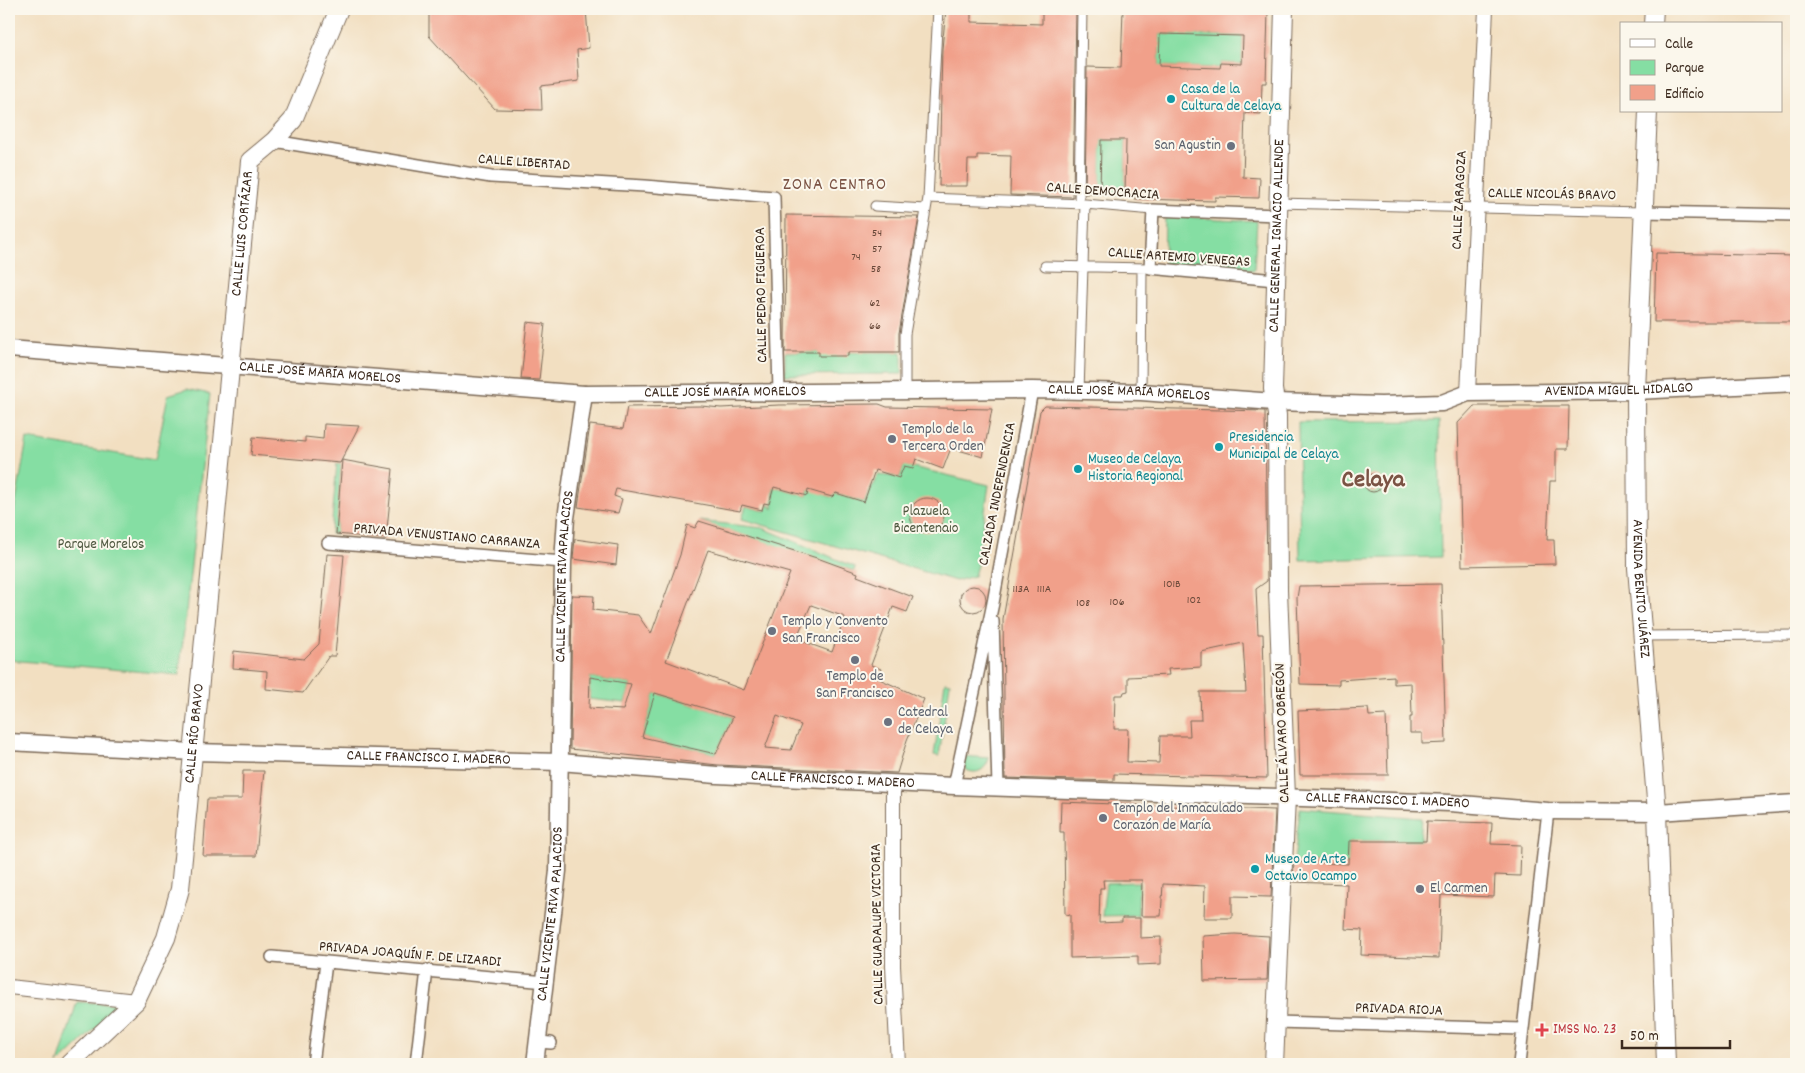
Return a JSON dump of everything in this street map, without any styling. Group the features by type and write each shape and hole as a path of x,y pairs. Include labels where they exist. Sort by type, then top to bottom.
{"main road":[{"name":"CALLE LUIS CORTÁZAR","path":"229,365 250,161 274,141 294,120 339,9"},
{"name":"CALLE GENERAL IGNACIO ALLENDE","path":"1274,402 1275,280 1284,9"},
{"path":"1653,22 1654,9"},
{"name":"AVENIDA BENITO JUÁREZ","path":"1648,112 1642,212 1636,391 1637,568 1657,812 1666,1064"},
{"name":"CALLE JOSÉ MARÍA MORELOS","path":"9,349 584,394 1032,390 1141,392 1274,402 1381,405 1442,402"},
{"name":"CALLE RÍO BRAVO","path":"69,1064 136,1001 166,938 180,889 229,365"},
{"name":"AVENIDA MIGUEL HIDALGO","path":"1442,402 1468,393 1636,391 1796,383"},
{"name":"CALLE VICENTE RIVAPALACIOS","path":"560,762 566,518 584,394"},
{"name":"CALLE ÁLVARO OBREGÓN","path":"1274,402 1277,415 1278,590 1286,797 1274,1064"},
{"name":"CALLE FRANCISCO I. MADERO","path":"9,742 194,752 560,762 708,774 954,786 1450,803 1548,811 1657,812 1796,803"},
{"name":"CALLE VICENTE RIVA PALACIOS","path":"535,1064 545,1042 546,982 558,872 560,762"}],"street":[{"path":"905,392 905,334 928,198 938,9"},
{"path":"1079,392 1082,266 1082,9"},
{"name":"CALLE ZARAGOZA","path":"1468,393 1486,9"},
{"name":"CALLE LIBERTAD","path":"274,141 491,177 645,186 774,198"},
{"name":"CALLE PEDRO FIGUEROA","path":"774,198 778,392"},
{"name":"CALLE DEMOCRACIA","path":"928,198 1082,204 1153,210 1277,209"},
{"path":"875,206 926,209"},
{"name":"CALLE NICOLÁS BRAVO","path":"1277,209 1476,209 1796,216"},
{"path":"1141,392 1146,268 1153,210"},
{"name":"CALLE ARTEMIO VENEGAS","path":"1045,266 1146,268 1275,280"},
{"name":"CALZADA INDEPENDENCIA","path":"954,786 993,603 1032,390"},
{"name":"PRIVADA VENUSTIANO CARRANZA","path":"328,543 564,562"},
{"name":"CALZADA INDEPENDENCIA","path":"993,603 998,787"},
{"path":"1642,636 1796,635"},
{"name":"CALLE GUADALUPE VICTORIA","path":"893,783 893,966 898,1064"},
{"path":"1519,1064 1548,811"},
{"name":"PRIVADA JOAQUÍN F. DE LIZARDI","path":"272,957 546,982"},
{"path":"313,1064 326,963"},
{"path":"416,1064 427,970"},
{"path":"9,987 136,1001"},
{"name":"PRIVADA RIOJA","path":"1276,1022 1522,1029"}],"green space":[{"path":"1160,34 1243,36 1242,64 1221,63 1220,68 1159,66"},
{"path":"1101,140 1126,140 1125,194 1100,194"},
{"path":"1165,216 1257,221 1254,270 1164,263"},
{"path":"785,352 902,352 902,374 785,375"},
{"name":"Parque Morelos","path":"187,389 210,394 179,675 9,660 9,540 27,439 155,460 168,395"},
{"path":"1439,421 1441,557 1300,560 1298,422"},
{"path":"337,463 341,464 336,534 331,534"},
{"name":"Plazuela Bicentenaio","path":"904,465 989,485 974,576 956,581 742,519 746,506 765,511 769,504 773,509 774,487 807,496 809,488 831,497 836,493 864,502 878,475 900,477"},
{"path":"699,521 763,528 855,567 854,571"},
{"path":"590,677 631,684 625,703 589,699"},
{"path":"945,682 950,683 939,756 934,755"},
{"path":"655,693 733,717 716,754 642,737"},
{"path":"962,756 989,758 983,769 973,772 965,769"},
{"path":"1300,808 1422,818 1420,841 1349,841 1348,864 1294,862"},
{"path":"1139,882 1138,915 1102,916 1106,883"},
{"path":"77,1002 121,1004 58,1064"}],"building":[{"path":"429,9 586,9 589,48 577,50 579,81 541,86 542,110 495,109 429,36"},
{"path":"946,9 971,9 971,22 1042,24 1042,9 1076,9 1073,197 1010,195 1011,156 977,155 977,160 968,160 967,186 939,186 942,49"},
{"path":"1123,9 1268,11 1266,83 1262,83 1261,114 1245,113 1243,177 1260,178 1259,198 1215,197 1215,201 1135,199 1135,194 1125,194 1126,140 1101,140 1100,194 1085,194 1087,67 1121,68","holes":["1160,34 1243,36 1242,64 1221,63 1220,68 1159,66"]},
{"path":"786,215 919,217 899,333 899,352 848,352 848,356 819,356 819,352 785,352"},
{"path":"1656,253 1795,256 1796,322 1654,322"},
{"path":"527,322 545,324 539,380 521,379"},
{"path":"879,404 887,407 992,409 983,457 951,448 943,469 916,459 913,468 904,466 899,478 875,470 864,502 836,493 832,497 808,490 807,496 774,487 769,504 764,503 762,510 742,505 740,511 616,489 614,496 622,499 618,513 578,507 590,425 623,429 627,407 701,406 721,408 779,405"},
{"path":"1045,406 1265,411 1267,581 1256,589 1258,634 1263,634 1267,778 1114,774 1114,781 1005,778 1003,619 1040,411","holes":["1243,643 1246,692 1200,692 1201,720 1189,720 1190,736 1160,736 1159,763 1127,762 1128,729 1114,729 1115,695 1123,695 1124,692 1128,691 1128,677 1169,675 1168,669 1201,667 1201,652"]},
{"path":"1474,406 1569,406 1568,449 1556,449 1556,481 1550,481 1547,540 1554,540 1555,564 1462,566 1458,423"},
{"path":"324,424 359,426 340,463 251,455 253,437 305,442 305,437 323,439"},
{"path":"342,460 393,469 386,539 336,534"},
{"path":"1373,474 1379,477 1382,483 1379,489 1373,492 1367,489 1364,483 1367,477"},
{"path":"927,498 939,503 944,515 939,527 927,532 915,527 910,515 915,503"},
{"path":"699,521 820,559 858,573 857,576 913,597 907,612 893,607 871,665 881,669 877,678 924,699 907,740 897,773 718,765 570,749 572,595 594,596 593,610 638,615 651,634 680,555 687,525 695,528","holes":["708,550 790,573 744,690 666,661","811,605 845,617 832,652 796,639","590,677 631,684 623,710 589,708","655,693 733,717 716,754 642,737","777,716 801,725 791,750 765,748"]},
{"path":"575,539 618,545 616,565 573,559"},
{"path":"327,554 344,555 335,656 329,656 303,693 266,689 267,671 233,668 234,651 304,659 319,644"},
{"path":"1441,584 1446,743 1422,744 1422,733 1410,733 1410,717 1412,717 1411,683 1394,684 1394,676 1339,680 1339,685 1300,684 1297,598 1299,586"},
{"path":"973,586 982,590 986,599 982,608 973,612 964,608 960,599 964,590"},
{"path":"1368,708 1369,716 1386,715 1388,775 1300,775 1298,711"},
{"path":"243,771 264,771 256,856 203,856 207,799 242,799"},
{"path":"1061,802 1275,810 1271,897 1232,896 1232,918 1204,918 1205,886 1163,884 1161,916 1141,916 1142,880 1103,880 1104,888 1100,888 1099,923 1122,922 1122,918 1140,918 1140,938 1161,937 1161,964 1138,965 1138,956 1070,958 1070,915 1065,914 1064,832 1060,832"},
{"name":"El Carmen","path":"1427,821 1492,823 1491,844 1521,845 1520,876 1495,875 1494,897 1441,895 1439,958 1361,955 1362,930 1345,929 1347,884 1293,882 1294,862 1348,864 1349,841 1426,841"},
{"path":"1235,934 1269,936 1267,980 1204,981 1203,936"}],"place":[{"name":"Casa de la Cultura de Celaya","path":"1171,99"},
{"name":"San Agustin","path":"1231,146"},
{"name":"Templo de la Tercera Orden","path":"892,439"},
{"name":"Presidencia Municipal de Celaya","path":"1219,447"},
{"name":"Museo de Celaya Historia Regional","path":"1078,469"},
{"name":"Templo y Convento San Francisco","path":"772,631"},
{"name":"Templo de San Francisco","path":"855,660"},
{"name":"Catedral de Celaya","path":"888,722"},
{"name":"Templo del Inmaculado Corazón de María","path":"1103,818"},
{"name":"Museo de Arte Octavio Ocampo","path":"1255,869"},
{"name":"El Carmen","path":"1420,889"},
{"name":"IMSS No. 23","path":"1542,1030"}],"district":[{"name":"ZONA CENTRO","path":"835,185"},
{"name":"Celaya","path":"1373,481"}]}
